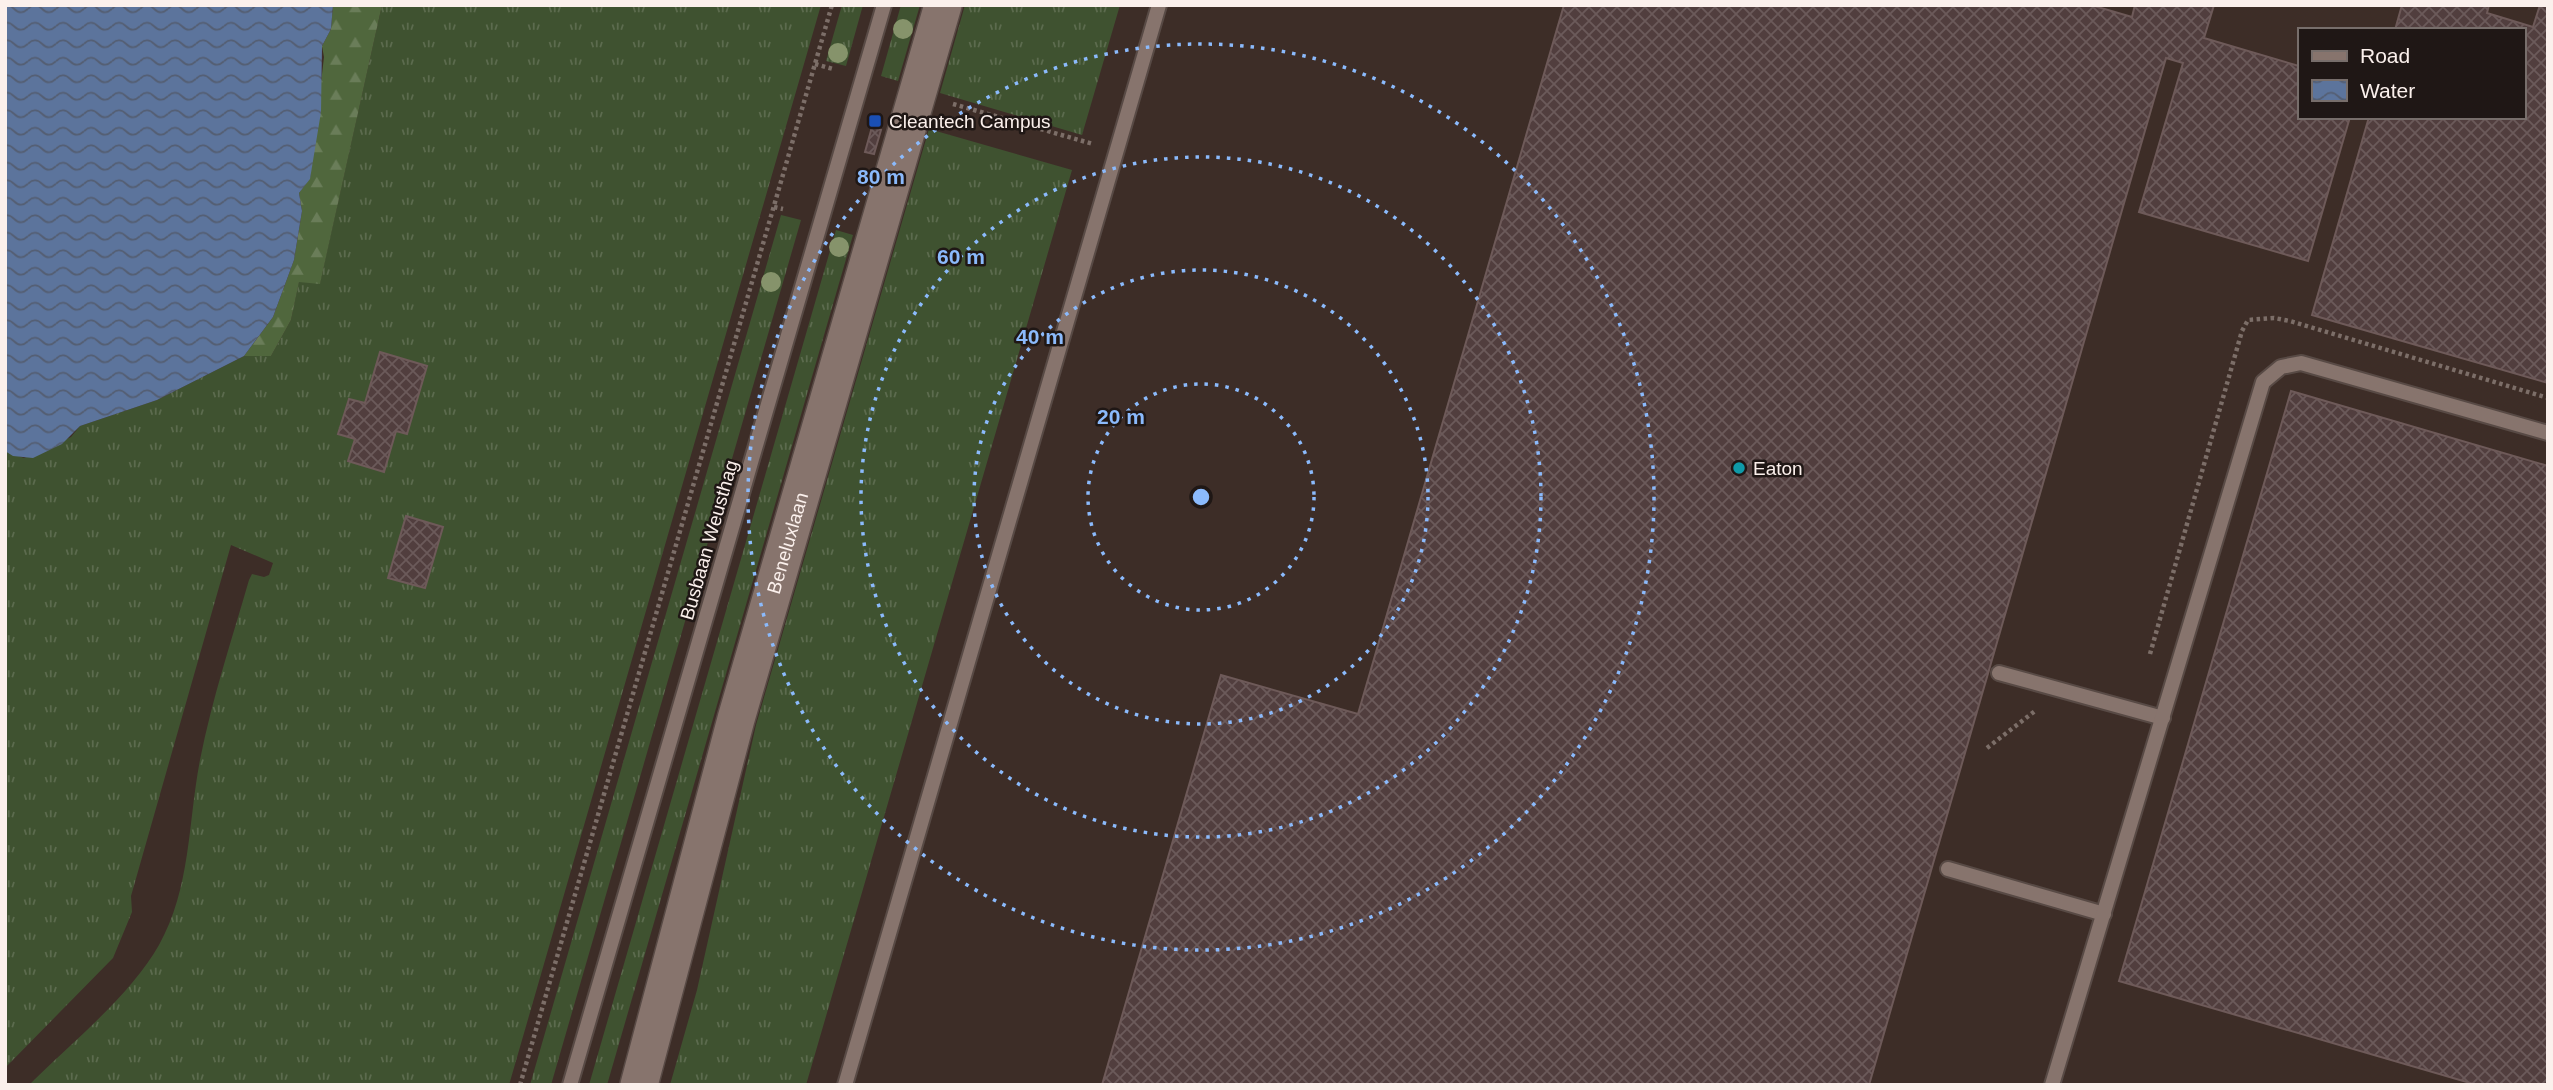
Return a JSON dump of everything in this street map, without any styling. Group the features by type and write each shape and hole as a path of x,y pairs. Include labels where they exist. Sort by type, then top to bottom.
{"street":[{"name":"Beneluxlaan","path":"639,1085 736,719 943,5"}],"lane":[{"name":"Busbaan Weusthag","path":"570,1085 884,5"},
{"path":"845,1085 1159,5"},
{"path":"2052,1085 2263,382 2274,371 2292,364 2310,365 2548,433"},
{"path":"1999,673 2163,718"},
{"path":"1948,869 2104,914"}],"path":[{"path":"520,1085 832,5"},
{"path":"815,64 834,69"},
{"path":"774,207 783,209"},
{"path":"1987,748 2061,691"}],"green space":[{"path":"333,5 382,5 320,284 299,282 291,320 271,356 244,356 273,317 294,260 302,211 299,193 310,178 324,57 322,46 331,29"},
{"path":"382,5 821,5 509,1085 29,1085 133,982 159,945 177,901 183,878 196,783 210,714 249,580 252,574 264,577 269,575 273,563 231,545 131,896 132,912 113,958 5,1068 5,451 24,458 71,437 80,426 157,400 244,356 271,356 291,320 299,281 320,283"},
{"path":"842,5 863,5 846,66 826,61"},
{"path":"901,5 920,5 898,81 881,76"},
{"path":"965,5 1120,5 1082,135 940,93"},
{"path":"929,129 1072,170 806,1085 670,1085 697,990 756,725"},
{"path":"781,215 801,220 551,1085 530,1085"},
{"path":"836,230 853,235 607,1085 589,1085"}],"water":[{"path":"5,5 333,5 331,29 322,46 321,112 310,179 299,193 302,211 294,260 273,317 244,356 157,400 80,426 62,444 33,458 13,456 5,451"}],"building":[{"name":"Eaton","path":"1564,5 2091,5 2132,17 2135,5 2214,5 2204,38 2298,66 2298,119 2349,119 2308,261 2139,212 2183,63 2166,58 1869,1085 1102,1085 1221,675 1358,714"},
{"path":"2402,5 2489,5 2487,13 2533,27 2540,5 2548,5 2548,383 2312,315 2368,119 2525,119 2525,28 2396,28"},
{"path":"872,127 881,130 874,154 865,152"},
{"path":"380,352 427,366 407,434 396,431 384,472 348,461 355,439 338,434 349,399 365,403"},
{"path":"2291,391 2548,466 2548,1085 2477,1085 2119,981"},
{"path":"406,516 443,527 425,588 388,578"}],"place":[{"name":"Cleantech Campus","path":"875,121"},
{"name":"Eaton","path":"1739,468"}]}
